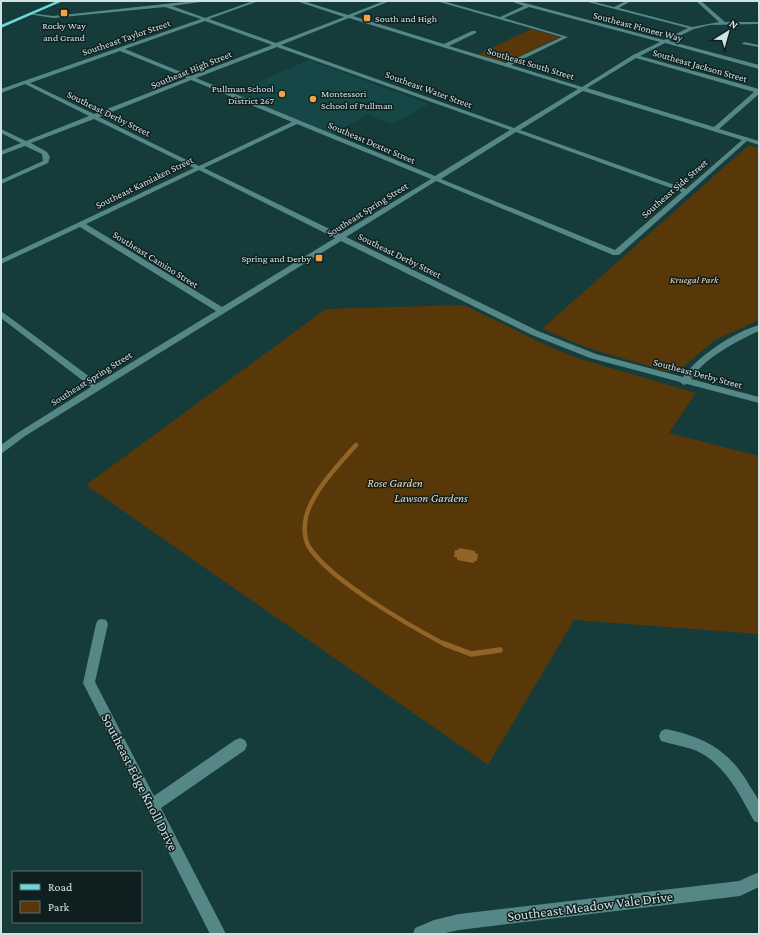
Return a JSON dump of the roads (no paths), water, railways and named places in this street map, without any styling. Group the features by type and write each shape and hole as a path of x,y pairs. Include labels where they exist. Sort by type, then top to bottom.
{"main road":[{"path":"1,27 61,1"}],"street":[{"path":"30,14 53,17 206,1"},
{"name":"Southeast Taylor Street","path":"1,91 257,1"},
{"name":"Southeast South Street","path":"298,1 759,143"},
{"path":"309,4 317,1"},
{"name":"Southeast High Street","path":"1,153 388,1"},
{"path":"438,1 566,37 506,65"},
{"name":"Southeast Pioneer Way","path":"512,1 759,67"},
{"path":"586,1 692,28"},
{"path":"615,8 629,1"},
{"path":"698,1 724,24"},
{"name":"Southeast Water Street","path":"165,5 686,191"},
{"path":"501,18 527,6"},
{"name":"Southeast Spring Street","path":"1,450 22,434 97,387 635,56 662,41 692,28 724,24 759,23"},
{"path":"444,46 474,32"},
{"path":"744,42 759,46"},
{"name":"Southeast Dexter Street","path":"120,49 616,253"},
{"name":"Southeast Jackson Street","path":"635,56 759,91"},
{"name":"Southeast Derby Street","path":"24,82 535,333 593,356 684,382 759,400"},
{"path":"715,129 759,91"},
{"name":"Southeast Kamiaken Street","path":"1,262 296,122"},
{"path":"1,131 27,143 48,156 46,162 1,182"},
{"name":"Southeast Side Street","path":"616,253 746,139"},
{"name":"Southeast Camino Street","path":"80,224 222,311"},
{"path":"1,314 97,387"},
{"path":"684,382 688,374 726,345 744,334 759,328"},
{"name":"Southeast Edge Knoll Drive","path":"102,624 89,684 218,934"},
{"path":"666,736 685,739 702,745 722,760 736,776 759,816"},
{"path":"152,806 240,746"},
{"name":"Southeast Meadow Vale Drive","path":"421,934 434,928 459,922 740,888 759,879"}],"waterway":[{"path":"356,445 320,488 309,508 305,524 307,544 319,560 352,588 392,614 446,645"},
{"path":"445,644 471,654 500,650"}],"place":[{"name":"Rocky Way and Grand","path":"64,13"},
{"name":"South and High","path":"367,18"},
{"name":"Pullman School District 267","path":"282,94"},
{"name":"Montessori School of Pullman","path":"313,99"},
{"name":"Spring and Derby","path":"319,258"}],"park label":[{"name":"Kruegal Park","path":"694,279"},
{"name":"Rose Garden","path":"395,483"},
{"name":"Lawson Gardens","path":"431,498"}]}
